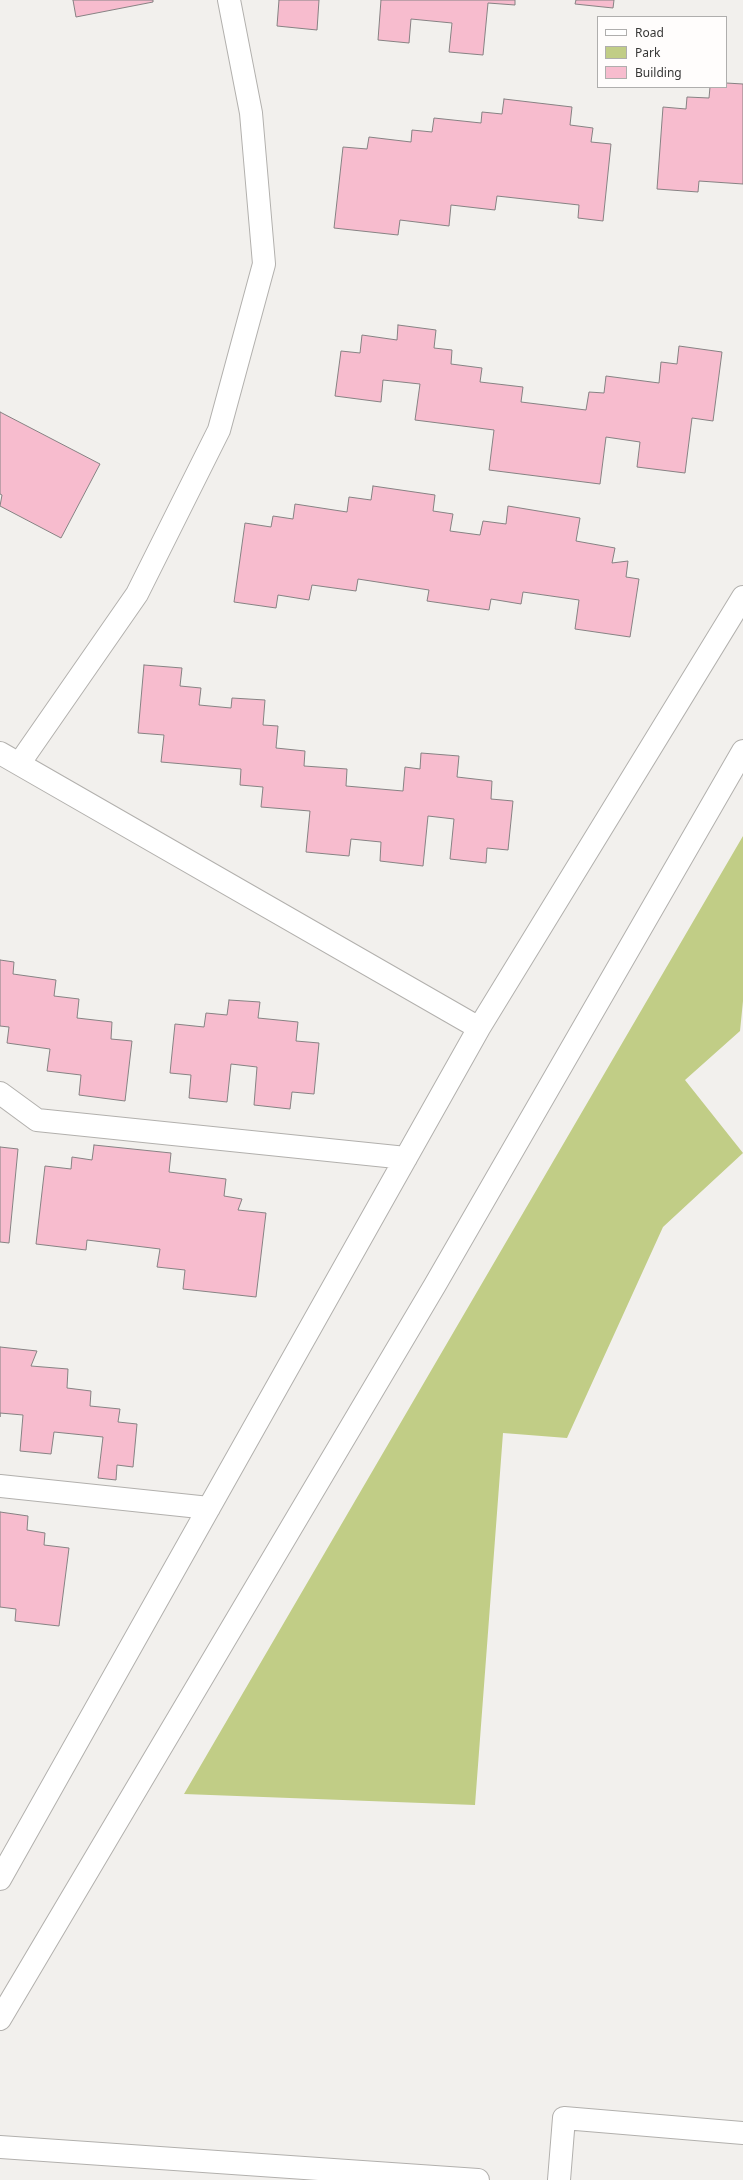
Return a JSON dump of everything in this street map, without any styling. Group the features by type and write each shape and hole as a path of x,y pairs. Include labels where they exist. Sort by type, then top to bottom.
{"lane":[{"path":"19,764 137,594 221,422 264,264 251,114 229,0"},
{"path":"0,1879 479,1028 743,597"},
{"path":"0,2019 430,1291 743,751"},
{"path":"0,753 479,1028"},
{"path":"0,1093 37,1120 406,1158"},
{"path":"0,1486 209,1508"},
{"path":"559,2180 564,2118 743,2133"},
{"path":"0,2147 478,2180"}],"green space":[{"path":"743,836 743,1001 740,1031 685,1080 743,1153 663,1227 567,1438 503,1433 475,1805 184,1794"}],"building":[{"path":"73,0 153,0 153,2 76,17"},
{"path":"279,0 319,0 317,30 277,26"},
{"path":"381,0 515,0 515,5 488,3 483,55 449,52 452,23 411,19 409,43 378,40"},
{"path":"576,0 614,0 613,8 575,4"},
{"path":"727,83 743,84 743,184 699,181 698,192 657,189 663,107 686,109 687,97 709,98 710,88 727,88"},
{"path":"504,99 572,107 570,125 593,128 591,142 611,144 603,221 578,218 579,205 497,196 495,210 451,205 449,226 400,220 398,235 334,228 343,147 367,149 369,137 411,142 412,130 432,132 434,118 481,123 482,112 502,114"},
{"path":"398,325 436,330 434,348 452,350 451,364 482,368 480,382 523,387 521,402 586,410 589,392 604,393 606,376 659,383 661,362 677,364 679,346 722,352 713,421 692,418 685,473 637,467 640,442 606,437 600,484 489,470 494,430 415,420 420,384 383,380 381,402 335,396 341,351 360,353 362,335 397,340"},
{"path":"0,412 100,464 61,538 0,506 2,495 0,494"},
{"path":"373,486 435,495 433,511 453,514 450,531 480,535 483,521 506,524 508,506 580,518 576,541 615,548 612,563 628,561 626,577 639,579 630,637 575,629 579,600 523,592 521,604 491,599 489,610 427,601 429,590 358,579 356,591 312,585 309,600 278,595 276,608 234,602 245,523 271,527 273,516 293,519 295,504 347,512 349,497 371,500"},
{"path":"144,665 182,668 180,686 201,688 199,705 231,708 232,698 265,700 263,725 278,726 276,748 305,751 304,766 347,769 346,786 403,791 405,767 420,769 421,753 459,756 457,777 492,781 491,799 513,801 508,850 487,848 486,863 450,859 454,819 428,816 423,866 380,861 381,842 351,839 349,856 306,852 310,811 261,807 263,787 240,785 241,769 161,762 164,735 138,733"},
{"path":"0,960 14,962 13,974 56,980 54,996 79,999 77,1018 112,1022 111,1039 132,1041 125,1101 79,1095 81,1075 47,1071 50,1049 7,1043 9,1027 0,1026"},
{"path":"229,1000 260,1002 258,1018 298,1022 296,1041 319,1043 314,1094 292,1092 290,1109 254,1105 257,1067 231,1064 227,1102 189,1098 191,1075 170,1073 175,1024 204,1027 206,1013 227,1015"},
{"path":"94,1145 171,1153 169,1172 226,1179 224,1196 242,1199 238,1210 266,1213 256,1297 183,1289 185,1270 157,1267 160,1249 87,1240 86,1250 36,1244 45,1166 71,1169 72,1157 92,1160"},
{"path":"0,1147 18,1149 9,1243 0,1242"},
{"path":"0,1347 37,1351 31,1366 68,1369 67,1388 91,1391 90,1406 120,1409 118,1422 137,1424 133,1467 117,1465 116,1480 98,1478 103,1437 54,1432 51,1454 20,1451 23,1415 0,1413"},
{"path":"0,1512 28,1516 27,1530 45,1533 44,1545 69,1548 59,1626 15,1621 16,1609 0,1607"}]}
